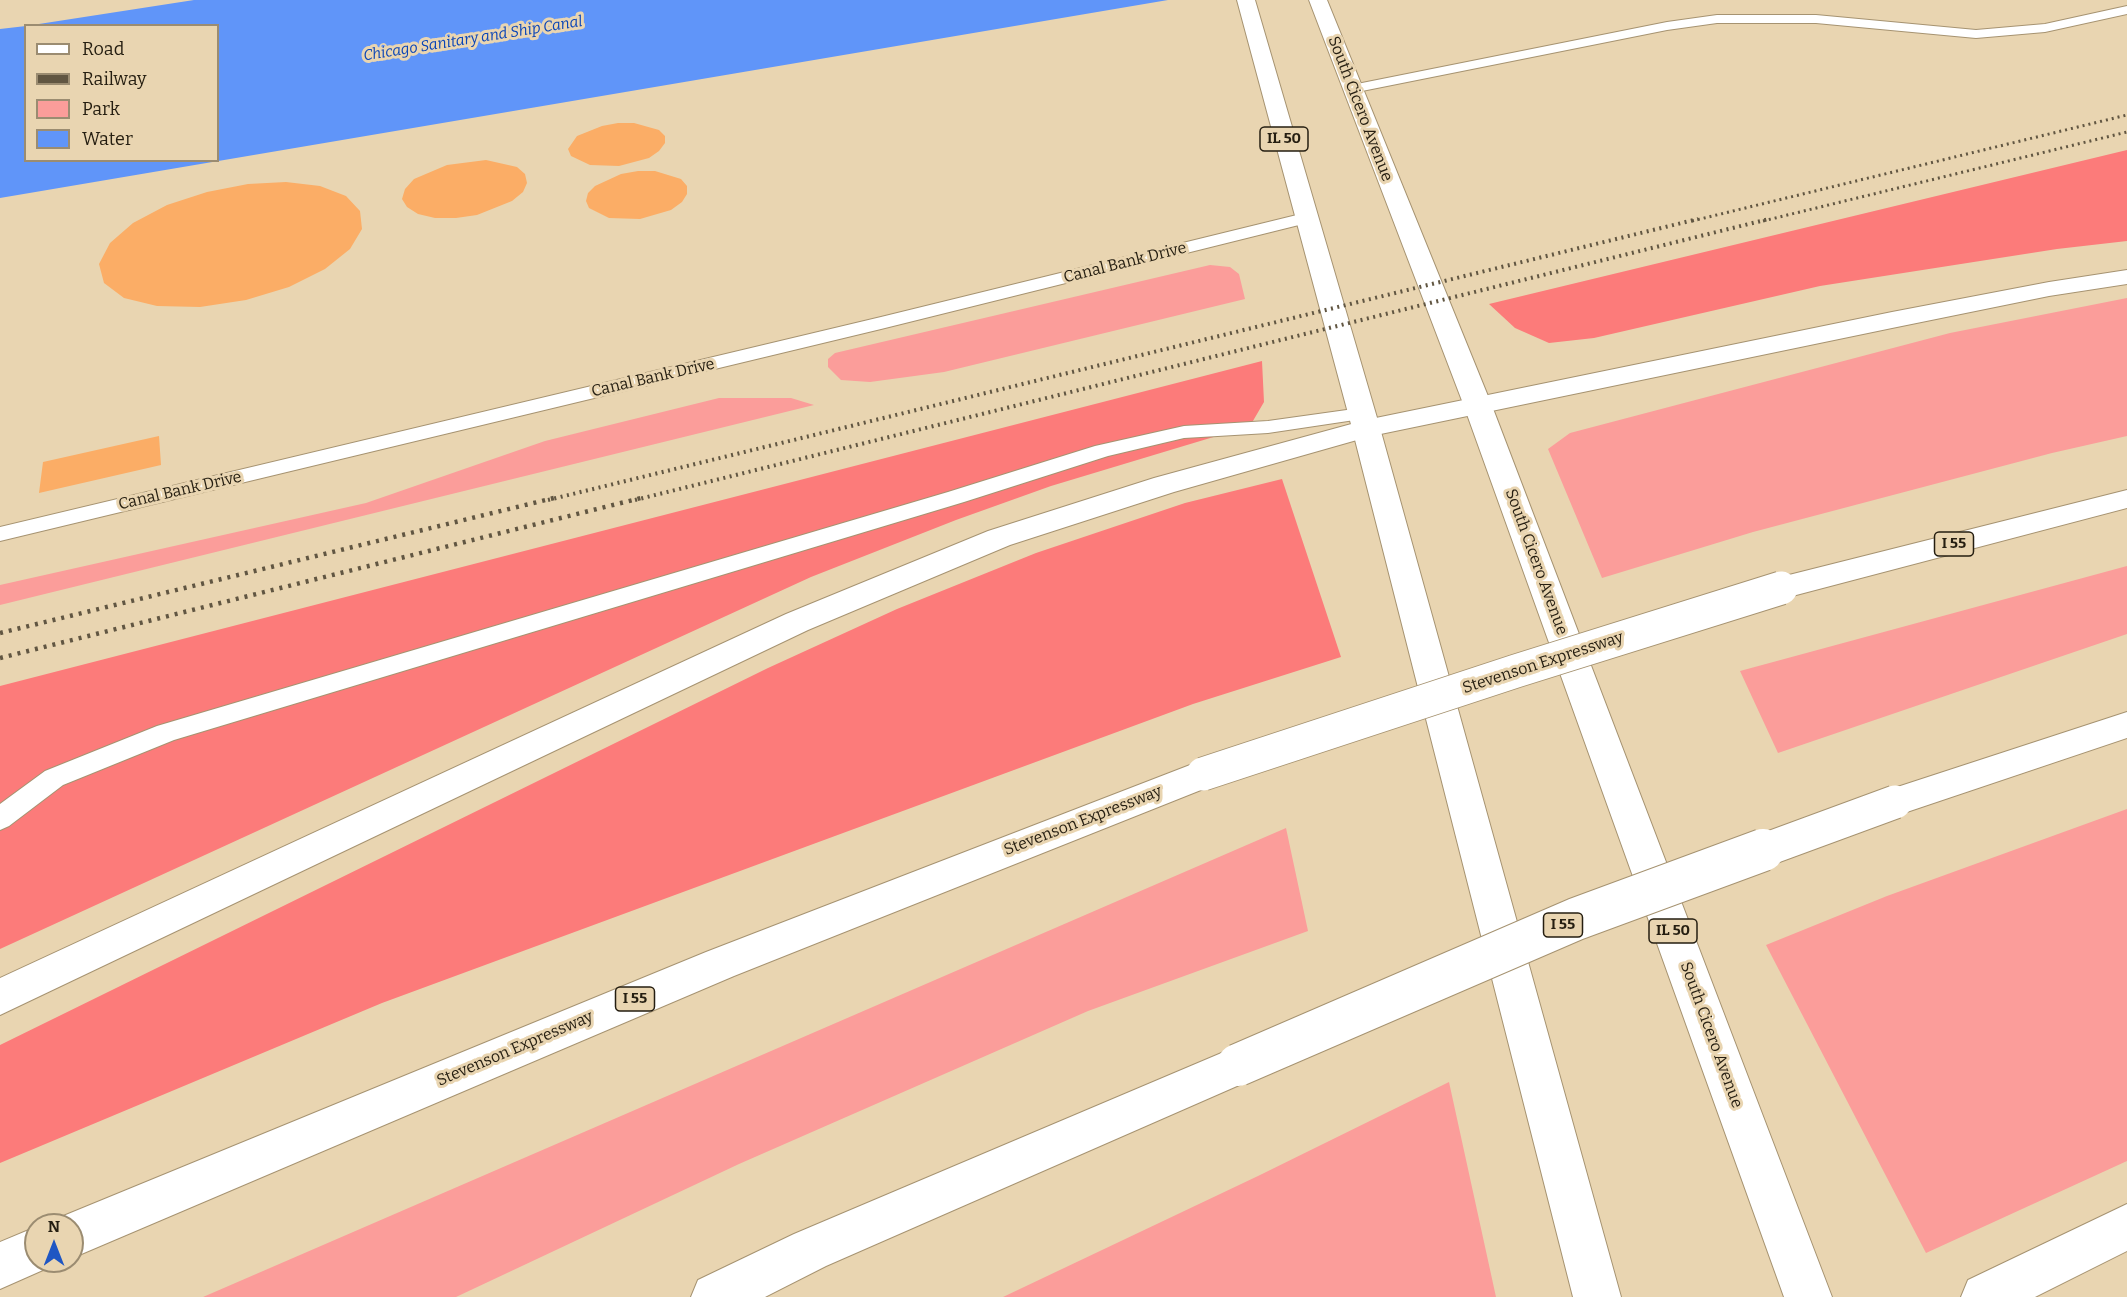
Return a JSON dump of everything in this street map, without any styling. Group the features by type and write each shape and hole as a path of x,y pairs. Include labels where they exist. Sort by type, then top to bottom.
{"main road":[{"name":"IL 50","path":"1246,0 1305,218 1364,421 1597,1297"},
{"name":"South Cicero Avenue","path":"1317,0 1478,406 1808,1297"},
{"path":"0,997 797,622 999,538 1364,421 1478,406 1914,315 2049,289 2127,277"},
{"name":"Stevenson Expressway","path":"84,1230 720,964 1203,774 1516,671 1781,588 2127,499"},
{"name":"I 55","path":"715,1297 810,1250 1576,919 1895,802 2127,725"},
{"path":"1985,1297 2127,1227"},
{"path":"0,1266 24,1255"}],"lane":[{"path":"1352,89 1717,19 1816,19 1976,34 2045,28 2127,10"},
{"name":"Canal Bank Drive","path":"0,534 881,323 1305,218"},
{"path":"0,819 54,778 166,733 956,497 1102,451 1184,432 1364,421"}],"green space":[{"path":"1210,265 1230,267 1239,274 1245,299 944,372 870,382 841,380 828,367 828,359 835,353"},
{"path":"2127,298 2127,436 2052,453 1753,532 1602,578 1548,449 1570,433 1950,333"},
{"path":"719,398 791,398 814,405 0,605 0,585 366,503 545,441"},
{"path":"2127,566 2127,634 1778,753 1740,671"},
{"path":"2127,809 2127,1161 1926,1253 1766,945 1887,896"},
{"path":"1286,828 1308,931 1088,1011 739,1164 456,1297 203,1297"},
{"path":"1449,1082 1496,1297 1003,1297 1258,1176"}],"shaded area":[{"path":"2127,150 2127,241 2057,249 1820,286 1594,338 1549,343 1515,328 1489,304"},
{"path":"1262,361 1264,402 1250,426 1051,486 956,520 811,577 0,949 0,686"},
{"path":"1282,479 1341,657 1193,704 382,1003 0,1163 0,1045 768,668 897,609 1036,553 1185,503"}],"water":[{"name":"Chicago Sanitary and Ship Canal","path":"194,0 1168,0 219,161 219,24 39,24"},
{"path":"24,26 24,162 212,162 0,198 0,29"}],"building":[{"path":"634,123 659,130 665,136 665,143 649,158 619,166 590,165 571,156 568,149 577,136 602,126"},
{"path":"486,160 517,167 525,174 527,183 523,192 512,201 477,215 456,218 435,218 418,214 407,207 402,199 405,189 414,179 447,165"},
{"path":"655,171 681,179 687,186 687,194 682,202 671,210 640,219 609,218 589,208 586,201 588,193 595,186 621,174"},
{"path":"286,182 320,186 346,196 360,211 362,229 350,249 325,269 289,287 246,300 200,307 157,306 124,298 104,283 99,264 110,243 133,223 167,205 207,192 248,184"},
{"path":"159,436 161,465 39,493 43,462"}],"railway":[{"path":"1692,221 2127,115"},
{"path":"1763,221 2127,132"},
{"path":"548,500 1698,219"},
{"path":"635,500 1769,219"},
{"path":"0,633 554,498"},
{"path":"0,658 641,498"}]}
